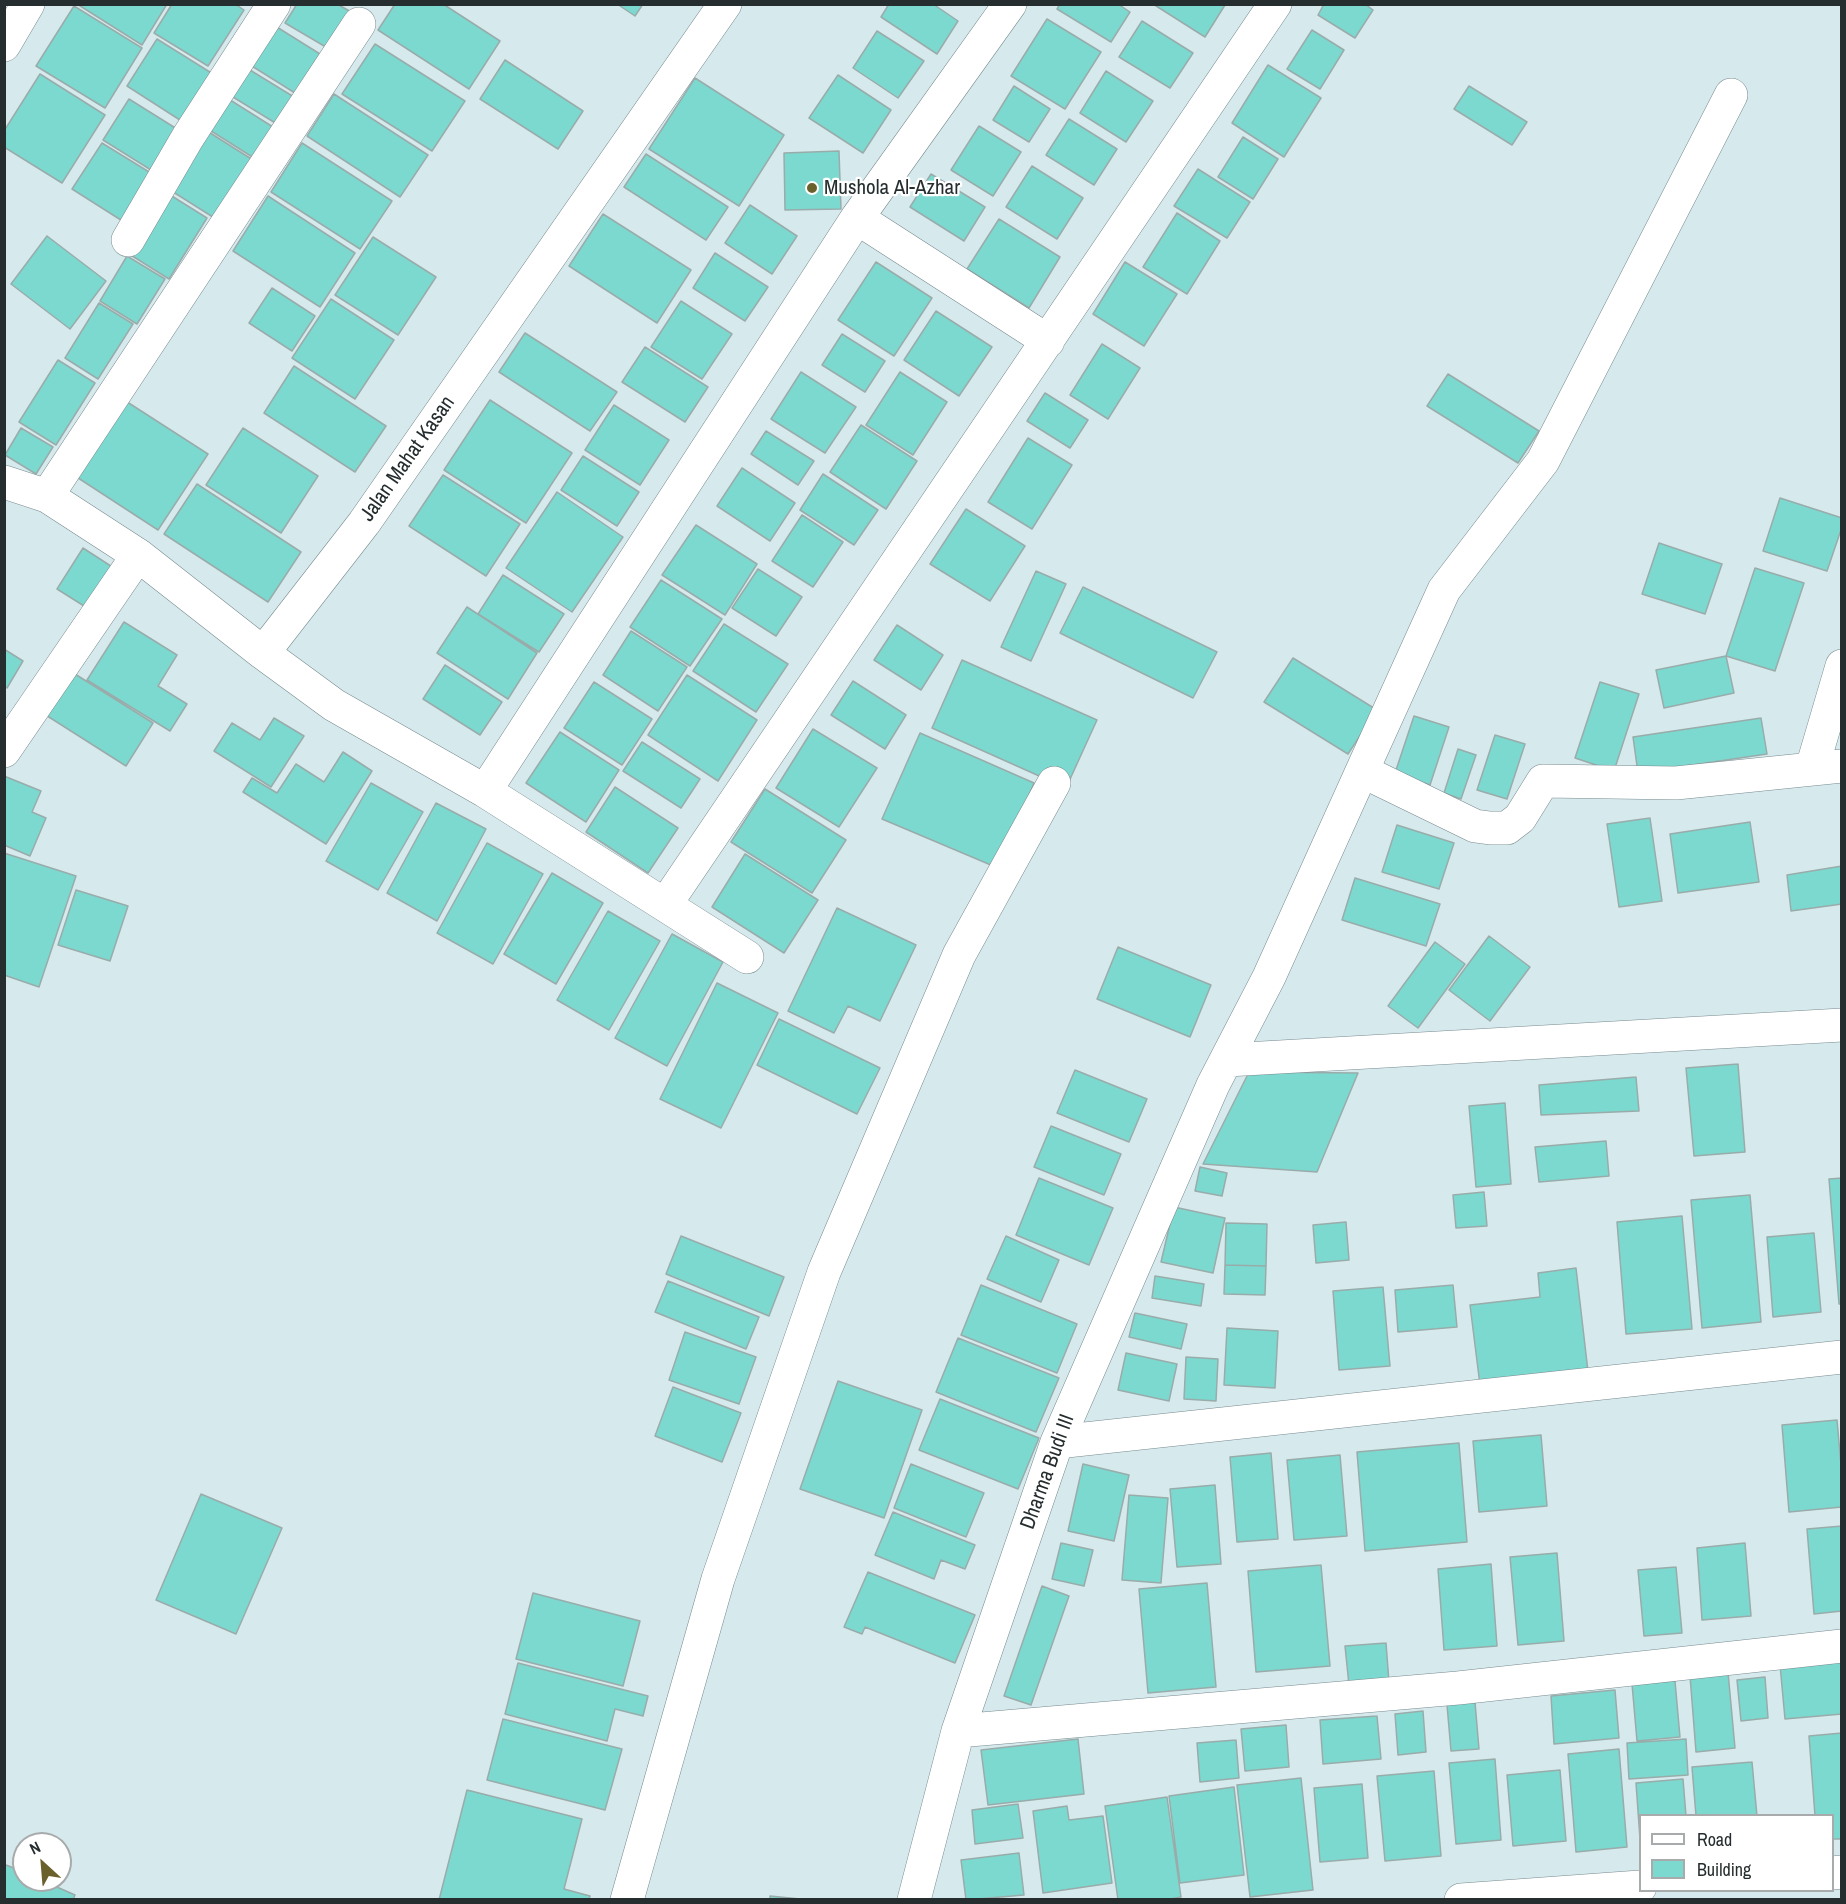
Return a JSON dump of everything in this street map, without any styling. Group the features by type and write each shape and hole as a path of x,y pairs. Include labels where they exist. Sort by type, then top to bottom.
{"street":[{"path":"4,45 28,4"},
{"path":"128,240 188,137 274,4"},
{"name":"Jalan Mahat Kasan","path":"263,653 364,523 725,4"},
{"path":"485,791 857,219 1010,4"},
{"path":"665,905 1275,4"},
{"path":"46,496 359,24"},
{"name":"Dharma Budi III","path":"914,1899 958,1731 1057,1442 1213,1085 1269,977 1444,590 1543,460 1731,95"},
{"path":"857,219 1048,341"},
{"path":"4,482 46,496 138,555 263,653 334,705 485,791 747,957"},
{"path":"4,751 138,555"},
{"path":"1362,771 1475,826 1507,828 1520,818 1543,781 1676,783 1827,767 1842,666"},
{"path":"627,1899 718,1579 824,1272 959,955 1054,783"},
{"path":"1227,1060 1842,1025"},
{"path":"1057,1442 1842,1357"},
{"path":"958,1731 1458,1688 1842,1646"},
{"path":"1461,1899 1639,1887"}],"building":[{"path":"77,4 167,4 142,45"},
{"path":"172,4 235,4 244,10 208,66 154,33"},
{"path":"297,4 337,4 353,13 331,50 285,23"},
{"path":"395,4 443,4 500,41 469,89 378,30"},
{"path":"617,4 643,4 635,16"},
{"path":"889,4 933,4 958,21 937,54 881,17"},
{"path":"1060,4 1118,4 1130,12 1111,42 1057,9"},
{"path":"1153,4 1224,4 1225,5 1205,37"},
{"path":"1324,4 1365,4 1373,10 1355,38 1318,15"},
{"path":"74,6 142,48 105,108 36,66"},
{"path":"1047,19 1101,52 1065,109 1011,76"},
{"path":"1142,21 1193,53 1170,88 1119,57"},
{"path":"272,24 320,54 295,93 247,63"},
{"path":"1312,30 1344,50 1320,89 1287,69"},
{"path":"877,31 924,61 898,98 853,68"},
{"path":"157,39 213,74 183,122 127,86"},
{"path":"375,44 465,101 432,151 342,94"},
{"path":"505,60 583,111 558,149 480,99"},
{"path":"1268,65 1321,98 1284,157 1232,123"},
{"path":"245,67 294,97 277,124 228,94"},
{"path":"1106,71 1153,101 1126,142 1080,113"},
{"path":"40,74 105,115 62,183 4,147 4,131"},
{"path":"838,75 891,110 863,153 809,118"},
{"path":"695,78 784,135 739,206 649,149"},
{"path":"1014,86 1050,109 1029,142 993,120"},
{"path":"1469,86 1527,122 1512,145 1454,109"},
{"path":"334,94 428,155 400,197 307,136"},
{"path":"227,98 273,127 254,158 208,129"},
{"path":"129,99 177,129 151,170 103,140"},
{"path":"1069,119 1117,149 1094,185 1046,155"},
{"path":"979,126 1021,152 993,196 951,170"},
{"path":"207,131 253,160 216,219 170,190"},
{"path":"1243,137 1278,159 1253,199 1218,177"},
{"path":"102,143 154,175 124,222 72,189"},
{"path":"302,143 392,201 360,249 271,192"},
{"path":"839,151 841,209 785,210 784,153"},
{"path":"646,154 728,207 706,240 624,187"},
{"path":"1032,166 1083,198 1057,239 1006,207"},
{"path":"1198,169 1250,202 1227,238 1174,206"},
{"path":"931,174 985,207 964,241 910,207"},
{"path":"167,193 207,218 169,279 129,254"},
{"path":"268,196 355,253 320,307 233,251"},
{"path":"750,205 797,236 772,274 725,243"},
{"path":"1177,213 1220,241 1187,294 1143,267"},
{"path":"603,214 691,270 657,323 569,266"},
{"path":"999,219 1060,257 1029,308 967,269"},
{"path":"47,236 106,281 70,329 11,284"},
{"path":"373,237 436,277 398,335 335,295"},
{"path":"715,253 768,287 745,321 693,288"},
{"path":"127,256 165,279 137,324 100,301"},
{"path":"876,262 932,298 894,356 838,320"},
{"path":"1125,262 1177,294 1144,346 1093,314"},
{"path":"272,288 315,316 292,351 249,323"},
{"path":"331,299 394,340 355,399 292,358"},
{"path":"681,301 732,334 702,379 651,347"},
{"path":"99,303 133,324 98,379 65,358"},
{"path":"936,311 992,347 959,396 904,360"},
{"path":"525,333 617,392 590,431 499,372"},
{"path":"842,334 885,361 865,392 822,365"},
{"path":"1102,344 1140,368 1108,419 1070,395"},
{"path":"645,347 708,387 685,422 622,382"},
{"path":"58,360 95,383 56,445 19,422"},
{"path":"294,366 386,426 355,472 264,413"},
{"path":"801,372 856,407 825,453 771,419"},
{"path":"900,372 947,402 913,455 866,425"},
{"path":"1448,374 1539,431 1518,463 1427,406"},
{"path":"1045,393 1088,420 1070,448 1027,421"},
{"path":"121,398 208,454 158,530 72,474"},
{"path":"490,400 572,453 526,523 444,470"},
{"path":"614,405 669,440 640,485 585,450"},
{"path":"861,425 917,461 886,509 830,472"},
{"path":"21,428 53,447 36,474 5,455"},
{"path":"243,428 318,476 281,533 206,485"},
{"path":"766,431 814,461 798,485 751,454"},
{"path":"1028,438 1072,465 1032,529 988,502"},
{"path":"583,456 639,492 617,526 561,490"},
{"path":"742,468 795,503 770,541 717,506"},
{"path":"823,474 878,510 854,545 800,510"},
{"path":"443,475 520,524 486,576 409,526"},
{"path":"197,484 301,552 268,602 164,534"},
{"path":"557,492 623,537 572,612 506,568"},
{"path":"1780,498 1842,518 1842,527 1827,571 1763,551"},
{"path":"966,509 1025,546 990,601 930,564"},
{"path":"802,515 843,542 813,587 772,561"},
{"path":"696,525 757,564 725,615 662,575"},
{"path":"1659,543 1722,564 1705,614 1642,594"},
{"path":"83,548 117,570 92,611 57,589"},
{"path":"1755,568 1804,583 1775,671 1726,656"},
{"path":"758,569 802,597 776,636 732,608"},
{"path":"1036,571 1066,584 1031,661 1001,647"},
{"path":"503,575 564,614 539,652 478,614"},
{"path":"661,580 722,619 690,666 630,627"},
{"path":"1083,587 1217,652 1193,698 1060,633"},
{"path":"467,607 537,653 508,699 437,653"},
{"path":"124,622 177,655 158,686 187,704 170,731 87,680"},
{"path":"724,624 788,664 756,712 693,671"},
{"path":"897,625 943,655 921,690 874,660"},
{"path":"631,631 687,667 658,711 603,675"},
{"path":"4,649 23,661 7,688 4,686"},
{"path":"1726,656 1734,693 1664,708 1656,670"},
{"path":"1293,658 1377,710 1348,754 1264,702"},
{"path":"962,660 1097,720 1066,788 932,728"},
{"path":"445,665 502,702 480,735 423,699"},
{"path":"67,669 153,723 126,766 41,712"},
{"path":"687,675 757,720 718,781 648,735"},
{"path":"853,681 906,715 885,749 831,715"},
{"path":"594,682 652,719 622,765 564,728"},
{"path":"1600,682 1639,694 1614,771 1575,758"},
{"path":"1414,716 1449,727 1430,785 1395,773"},
{"path":"274,718 304,736 271,787 214,751 232,723 260,740"},
{"path":"1761,718 1767,754 1638,773 1633,737"},
{"path":"813,729 877,768 839,827 776,788"},
{"path":"560,732 619,770 586,822 526,783"},
{"path":"920,733 1034,783 998,868 882,819"},
{"path":"1495,735 1525,744 1507,799 1477,790"},
{"path":"642,742 700,779 681,808 623,771"},
{"path":"1458,749 1476,755 1461,799 1444,793"},
{"path":"343,752 372,771 326,844 243,792 252,778 277,793 296,764 324,782"},
{"path":"4,776 41,791 32,812 46,818 30,856 4,845"},
{"path":"371,783 423,812 378,890 326,861"},
{"path":"615,787 678,828 648,873 586,832"},
{"path":"765,789 846,840 812,893 731,842"},
{"path":"436,803 486,829 437,921 387,893"},
{"path":"1650,818 1662,901 1619,907 1607,824"},
{"path":"1750,822 1759,882 1678,893 1670,834"},
{"path":"1397,825 1454,843 1439,889 1382,872"},
{"path":"487,843 543,874 493,964 437,933"},
{"path":"4,853 76,876 39,987 4,975"},
{"path":"745,854 818,900 784,953 712,907"},
{"path":"1842,866 1842,904 1791,911 1787,875"},
{"path":"552,873 603,903 556,984 504,954"},
{"path":"1355,878 1440,904 1426,946 1342,920"},
{"path":"76,890 128,906 110,961 58,945"},
{"path":"837,908 916,945 880,1021 848,1006 834,1033 788,1011"},
{"path":"608,911 660,941 609,1030 557,1000"},
{"path":"672,934 723,962 667,1066 615,1038"},
{"path":"1489,936 1530,967 1490,1021 1449,990"},
{"path":"1435,942 1465,964 1418,1028 1388,1006"},
{"path":"1118,947 1211,985 1190,1037 1097,999"},
{"path":"717,983 778,1013 721,1128 660,1099"},
{"path":"779,1019 880,1068 857,1114 757,1065"},
{"path":"1738,1064 1745,1152 1694,1156 1686,1068"},
{"path":"1075,1070 1147,1099 1129,1142 1057,1113"},
{"path":"1249,1072 1358,1073 1317,1172 1203,1164"},
{"path":"1636,1077 1639,1111 1541,1115 1539,1085"},
{"path":"1505,1103 1511,1184 1476,1187 1469,1106"},
{"path":"1051,1126 1121,1154 1104,1195 1034,1167"},
{"path":"1606,1141 1609,1176 1539,1182 1535,1147"},
{"path":"1200,1167 1227,1173 1222,1196 1195,1191"},
{"path":"1039,1178 1113,1208 1089,1265 1016,1235"},
{"path":"1842,1178 1842,1304 1839,1304 1829,1179"},
{"path":"1484,1192 1487,1226 1456,1228 1453,1195"},
{"path":"1750,1195 1761,1322 1702,1328 1691,1200"},
{"path":"1174,1207 1225,1218 1213,1273 1161,1262"},
{"path":"1682,1216 1692,1329 1626,1334 1617,1222"},
{"path":"1346,1222 1349,1260 1316,1263 1313,1225"},
{"path":"1226,1223 1267,1224 1266,1266 1225,1265"},
{"path":"1814,1233 1821,1312 1773,1317 1767,1237"},
{"path":"681,1236 784,1277 769,1316 666,1274"},
{"path":"1006,1236 1059,1260 1041,1302 987,1279"},
{"path":"1225,1265 1266,1266 1265,1295 1224,1294"},
{"path":"1576,1268 1589,1380 1481,1393 1470,1305 1540,1297 1538,1273"},
{"path":"1155,1276 1204,1284 1201,1306 1152,1298"},
{"path":"668,1281 759,1317 746,1349 655,1312"},
{"path":"981,1285 1077,1324 1057,1373 961,1335"},
{"path":"1453,1285 1457,1327 1398,1332 1395,1290"},
{"path":"1383,1287 1390,1366 1339,1370 1333,1291"},
{"path":"1135,1313 1187,1324 1181,1349 1129,1337"},
{"path":"1227,1328 1278,1331 1275,1388 1224,1385"},
{"path":"685,1332 756,1357 739,1404 669,1380"},
{"path":"958,1338 1059,1378 1036,1432 936,1392"},
{"path":"1126,1353 1177,1364 1169,1401 1118,1390"},
{"path":"1186,1357 1218,1359 1216,1401 1184,1399"},
{"path":"838,1381 922,1410 884,1518 800,1489"},
{"path":"673,1387 741,1413 722,1462 655,1436"},
{"path":"940,1399 1039,1438 1018,1489 919,1450"},
{"path":"1837,1420 1842,1507 1789,1512 1782,1425"},
{"path":"1541,1435 1547,1506 1479,1512 1473,1441"},
{"path":"1459,1443 1467,1542 1365,1551 1357,1452"},
{"path":"1271,1453 1278,1539 1237,1542 1230,1457"},
{"path":"1340,1455 1347,1536 1294,1540 1287,1460"},
{"path":"911,1464 984,1493 966,1537 894,1508"},
{"path":"1083,1464 1129,1475 1114,1541 1068,1531"},
{"path":"1215,1485 1221,1564 1177,1567 1170,1489"},
{"path":"201,1494 282,1528 236,1634 156,1600"},
{"path":"1129,1495 1168,1498 1161,1583 1122,1580"},
{"path":"893,1512 975,1545 965,1569 941,1560 934,1579 875,1555"},
{"path":"1842,1526 1842,1611 1814,1614 1807,1529"},
{"path":"1061,1543 1093,1550 1084,1586 1052,1579"},
{"path":"1745,1543 1751,1616 1702,1620 1697,1548"},
{"path":"1557,1553 1564,1641 1518,1645 1510,1557"},
{"path":"1491,1564 1497,1646 1444,1650 1438,1569"},
{"path":"1321,1565 1330,1666 1256,1672 1248,1571"},
{"path":"1676,1567 1682,1633 1644,1636 1638,1570"},
{"path":"868,1572 975,1615 955,1663 865,1627 862,1634 844,1627"},
{"path":"1207,1583 1216,1687 1148,1693 1139,1589"},
{"path":"1042,1586 1069,1596 1031,1705 1004,1696"},
{"path":"533,1593 640,1621 623,1686 516,1659"},
{"path":"1386,1643 1389,1682 1349,1685 1345,1646"},
{"path":"1842,1660 1842,1714 1785,1719 1780,1665"},
{"path":"518,1663 648,1696 643,1716 615,1709 607,1741 505,1714"},
{"path":"1728,1672 1735,1748 1696,1752 1690,1676"},
{"path":"1765,1677 1768,1718 1741,1721 1737,1680"},
{"path":"1675,1681 1680,1737 1637,1741 1632,1684"},
{"path":"1615,1690 1619,1738 1554,1744 1551,1696"},
{"path":"1475,1702 1479,1749 1451,1751 1447,1705"},
{"path":"1423,1711 1426,1752 1398,1755 1395,1714"},
{"path":"1377,1716 1381,1759 1323,1764 1320,1720"},
{"path":"503,1719 622,1749 605,1810 487,1780"},
{"path":"1286,1725 1289,1767 1245,1771 1241,1729"},
{"path":"1842,1733 1842,1839 1834,1839 1834,1814 1815,1814 1809,1736"},
{"path":"1078,1739 1084,1794 988,1805 981,1750"},
{"path":"1686,1739 1688,1775 1629,1779 1627,1743"},
{"path":"1236,1740 1239,1778 1200,1782 1197,1743"},
{"path":"1619,1749 1627,1847 1576,1852 1568,1754"},
{"path":"1495,1759 1501,1840 1456,1844 1449,1763"},
{"path":"1752,1762 1757,1814 1696,1814 1692,1767"},
{"path":"1560,1770 1566,1841 1513,1846 1507,1775"},
{"path":"1434,1771 1441,1856 1385,1861 1377,1776"},
{"path":"1301,1778 1313,1890 1250,1897 1237,1785"},
{"path":"1683,1779 1686,1814 1639,1814 1639,1825 1636,1783"},
{"path":"1362,1784 1368,1858 1320,1862 1314,1788"},
{"path":"1234,1787 1244,1875 1180,1883 1169,1796"},
{"path":"467,1790 582,1819 564,1889 590,1896 589,1900 439,1900"},
{"path":"1167,1797 1181,1897 1165,1900 1118,1900 1105,1806"},
{"path":"1018,1804 1023,1838 975,1844 972,1810"},
{"path":"1067,1806 1069,1820 1103,1816 1112,1883 1043,1893 1033,1811"},
{"path":"1019,1853 1024,1895 966,1900 961,1860"},
{"path":"6,1865 12,1867 12,1892 68,1892 75,1895 73,1900 4,1900"},
{"path":"770,1896 810,1900 770,1900"}],"place":[{"name":"Mushola Al-Azhar","path":"812,188"}]}
